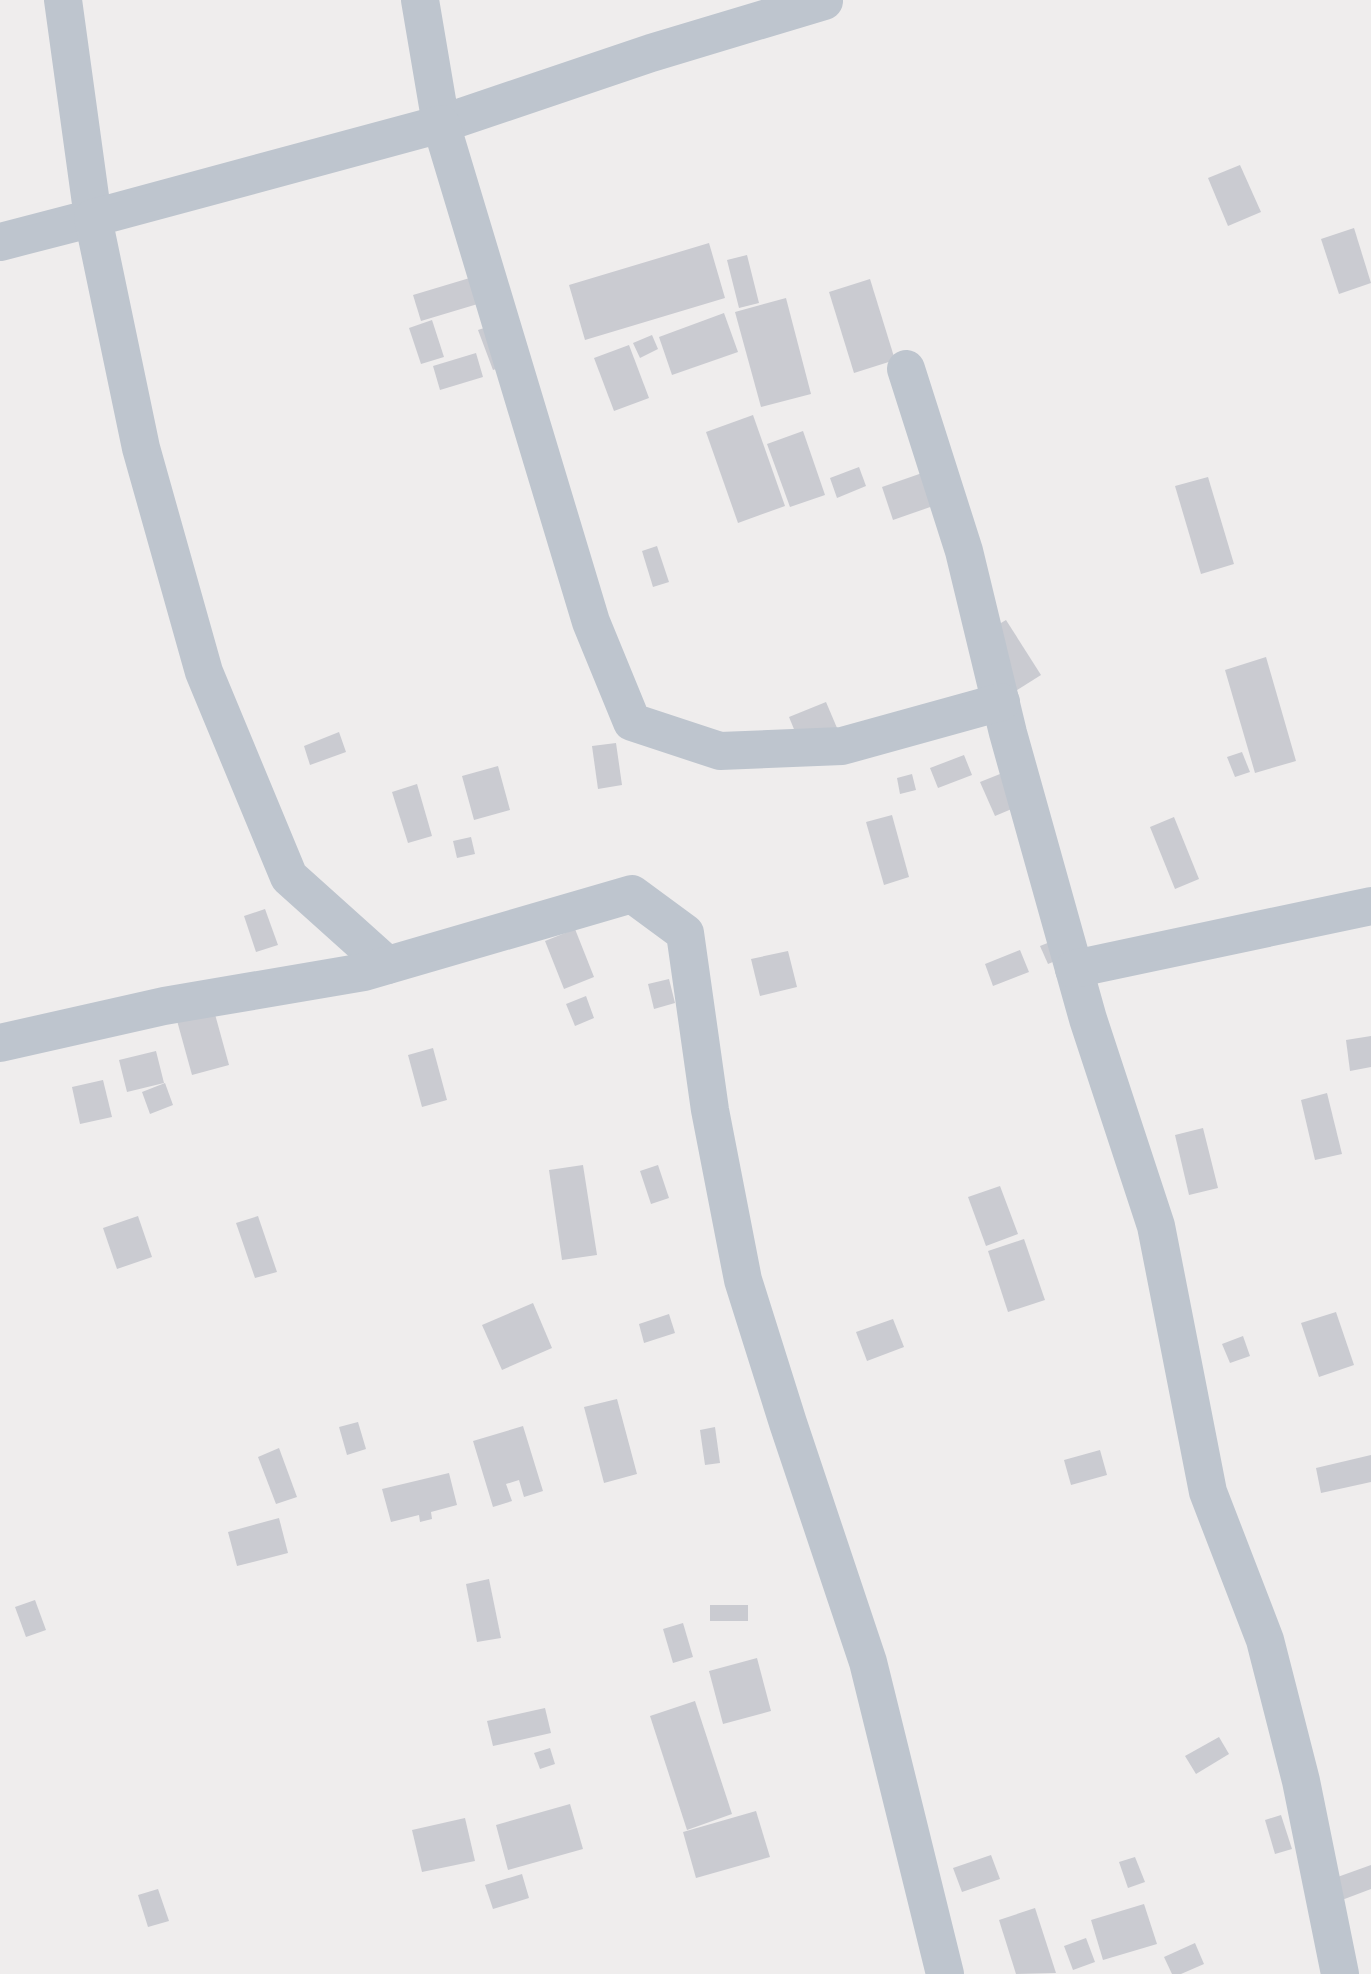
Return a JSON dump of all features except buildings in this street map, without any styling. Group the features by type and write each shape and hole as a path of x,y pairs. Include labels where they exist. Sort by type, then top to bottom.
{"street":[{"path":"63,0 93,218 141,448 204,672 289,877 387,965"},
{"path":"420,0 441,124 591,622 632,722 720,751 842,746 1001,702"},
{"path":"0,242 441,124 651,53 824,1"},
{"path":"906,369 964,551 1001,702 1088,1019 1156,1226 1208,1492 1265,1640 1301,1781 1340,1974"},
{"path":"0,1043 164,1006 364,972 632,894 685,933 710,1110 743,1280 868,1662 945,1974"},
{"path":"1074,970 1371,906"}]}
